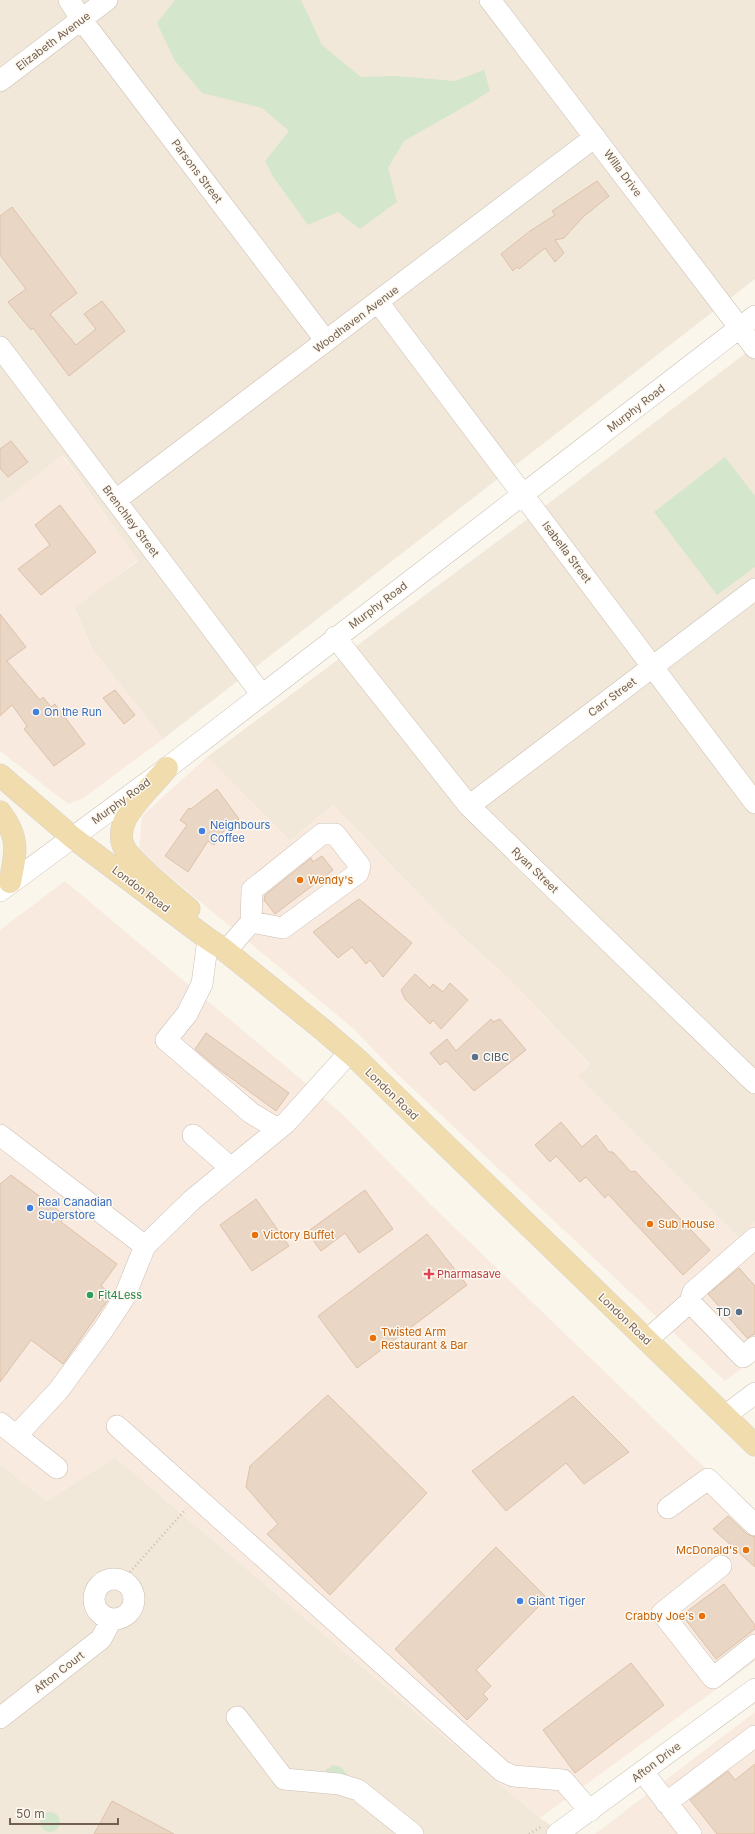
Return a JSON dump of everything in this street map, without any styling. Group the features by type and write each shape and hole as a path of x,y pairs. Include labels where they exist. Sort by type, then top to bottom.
{"main road":[{"path":"167,768 126,818 121,832 123,844 133,858 192,912 219,946"},
{"name":"London Road","path":"0,775 72,837 219,946 322,1029 349,1053 755,1445"},
{"path":"0,812 7,821 14,836 14,861 3,888"}],"street":[{"name":"Parsons Street","path":"69,0 326,341"},
{"name":"Elizabeth Avenue","path":"0,81 107,0"},
{"name":"Willa Drive","path":"490,0 595,137 748,322 755,348"},
{"name":"Woodhaven Avenue","path":"116,500 595,137"},
{"name":"Isabella Street","path":"378,302 755,803"},
{"name":"Murphy Road","path":"3,888 167,768 335,637 748,322"},
{"name":"Brenchley Street","path":"0,347 262,695"},
{"name":"Carr Street","path":"469,806 755,589"},
{"name":"Ryan Street","path":"335,637 469,806 755,1083"},
{"path":"251,922 252,890 322,834 335,834 360,866 358,873 283,928 251,922 219,946 187,1014 166,1040 252,1113 278,1129"},
{"path":"17,1435 58,1391 103,1330 124,1298 145,1246 192,1200 286,1123 349,1053"},
{"path":"0,1135 145,1246"},
{"path":"192,1135 231,1168"},
{"path":"647,1340 690,1302 694,1292 755,1238"},
{"path":"690,1302 743,1357 755,1347"},
{"path":"725,1416 755,1393"},
{"path":"0,1423 57,1468"},
{"path":"117,1426 502,1771 513,1776 563,1780 590,1811"},
{"path":"668,1508 708,1479 755,1525"},
{"path":"721,1566 662,1612 713,1678 755,1645"},
{"path":"115,1580 122,1581 132,1589 134,1601 133,1608 124,1617 112,1619 105,1617 96,1608 95,1594 103,1583 115,1580"},
{"name":"Afton Court","path":"0,1718 100,1639 112,1619"},
{"name":"Afton Drive","path":"557,1834 755,1689"},
{"path":"237,1717 284,1779 339,1784 358,1790 413,1834"},
{"path":"666,1803 755,1736"},
{"path":"642,1772 691,1834"}],"path":[{"path":"122,1581 196,1497"}],"shaded area":[{"path":"0,0 755,0 755,279 163,739 93,650 74,607 138,561 63,455 0,504"},
{"path":"755,346 755,1222 739,1238 578,1077 590,1064 510,980 446,922 333,805 290,841 207,757 541,509"},
{"path":"62,455 138,560 74,608 93,650 163,739 82,799 68,804 0,751 0,504"},
{"path":"207,757 290,841 333,805 446,922 510,980 590,1065 578,1077 739,1238 755,1222 755,1358 725,1381 392,1069 354,1029 139,851 142,816"},
{"path":"65,881 341,1113 431,1205 755,1516 755,1661 540,1818 115,1457 47,1501 0,1464 0,930"},
{"path":"115,1457 540,1818 563,1834 0,1834 0,1464 47,1501"},
{"path":"755,1712 755,1834 595,1834"}],"green space":[{"path":"175,0 301,0 322,45 361,77 395,76 455,81 484,70 490,91 404,141 388,168 397,202 360,229 338,212 308,225 274,178 265,161 289,131 262,108 202,93 175,61 157,23"},
{"path":"725,457 755,496 755,567 717,595 654,512"},
{"path":"333,1765 341,1767 349,1777 326,1773 326,1770"},
{"path":"50,1812 57,1815 60,1822 57,1829 50,1832 43,1829 40,1822 43,1815"}],"building":[{"path":"597,181 609,196 583,217 564,238 555,240 564,253 555,262 545,248 519,269 517,267 513,271 501,254 530,231 555,215 552,211"},
{"path":"12,207 77,293 50,314 76,345 96,329 84,314 102,301 125,331 69,376 33,328 31,330 8,302 26,289 0,255 0,216"},
{"path":"11,441 28,462 8,477 0,468 0,449"},
{"path":"60,505 96,552 41,595 18,569 50,545 35,525"},
{"path":"0,614 26,647 7,661 40,700 43,697 51,707 55,704 85,744 54,766 24,729 27,726 12,705 0,716"},
{"path":"115,690 135,715 124,724 103,698"},
{"path":"217,789 239,819 223,832 214,845 208,841 188,872 165,856 187,825 180,820 189,808 191,809"},
{"name":"Wendy's","path":"322,856 333,870 275,914 264,900 265,895 311,858 313,862"},
{"path":"359,899 412,943 383,977 370,960 366,964 352,947 338,958 313,932"},
{"path":"415,974 430,988 433,984 443,992 450,983 468,1000 441,1029 433,1020 430,1024 405,999 401,990"},
{"name":"CIBC","path":"491,1019 493,1022 500,1019 526,1050 474,1091 446,1061 440,1065 430,1053 447,1039 456,1051"},
{"path":"206,1033 289,1093 276,1111 216,1067 195,1049"},
{"path":"561,1122 582,1147 596,1135 609,1152 613,1152 631,1172 635,1171 710,1250 683,1275 608,1194 605,1198 586,1177 580,1182 556,1156 550,1162 535,1145"},
{"path":"11,1175 66,1216 61,1222 117,1264 101,1286 112,1294 63,1364 31,1340 0,1382 0,1184"},
{"path":"365,1190 393,1229 359,1253 345,1233 321,1251 307,1232"},
{"name":"Victory Buffet","path":"256,1199 289,1246 252,1271 220,1225"},
{"path":"427,1234 467,1285 357,1368 318,1316"},
{"name":"TD","path":"739,1268 755,1286 755,1334 747,1338 708,1294"},
{"path":"328,1395 427,1493 330,1595 267,1534 278,1524 246,1487 250,1466"},
{"path":"573,1396 629,1452 584,1484 566,1463 506,1511 472,1471"},
{"name":"McDonald's","path":"728,1516 747,1534 755,1537 755,1567 713,1529"},
{"path":"496,1547 547,1598 476,1670 491,1686 483,1694 488,1699 467,1720 395,1649"},
{"path":"724,1584 755,1625 755,1629 716,1659 682,1615"},
{"path":"631,1663 664,1705 575,1773 543,1730"},
{"path":"755,1764 755,1834 717,1834 690,1800 728,1771 735,1780"},
{"path":"112,1801 174,1834 94,1834"}],"place":[{"name":"On the Run","path":"36,712"},
{"name":"Neighbours Coffee","path":"202,831"},
{"name":"Wendy's","path":"300,880"},
{"name":"CIBC","path":"475,1057"},
{"name":"Real Canadian Superstore","path":"30,1208"},
{"name":"Sub House","path":"650,1224"},
{"name":"Victory Buffet","path":"255,1235"},
{"name":"Pharmasave","path":"429,1274"},
{"name":"Fit4Less","path":"90,1295"},
{"name":"TD","path":"739,1312"},
{"name":"Twisted Arm Restaurant & Bar","path":"373,1338"},
{"name":"McDonald's","path":"746,1550"},
{"name":"Giant Tiger","path":"520,1601"},
{"name":"Crabby Joe's","path":"702,1616"}]}
